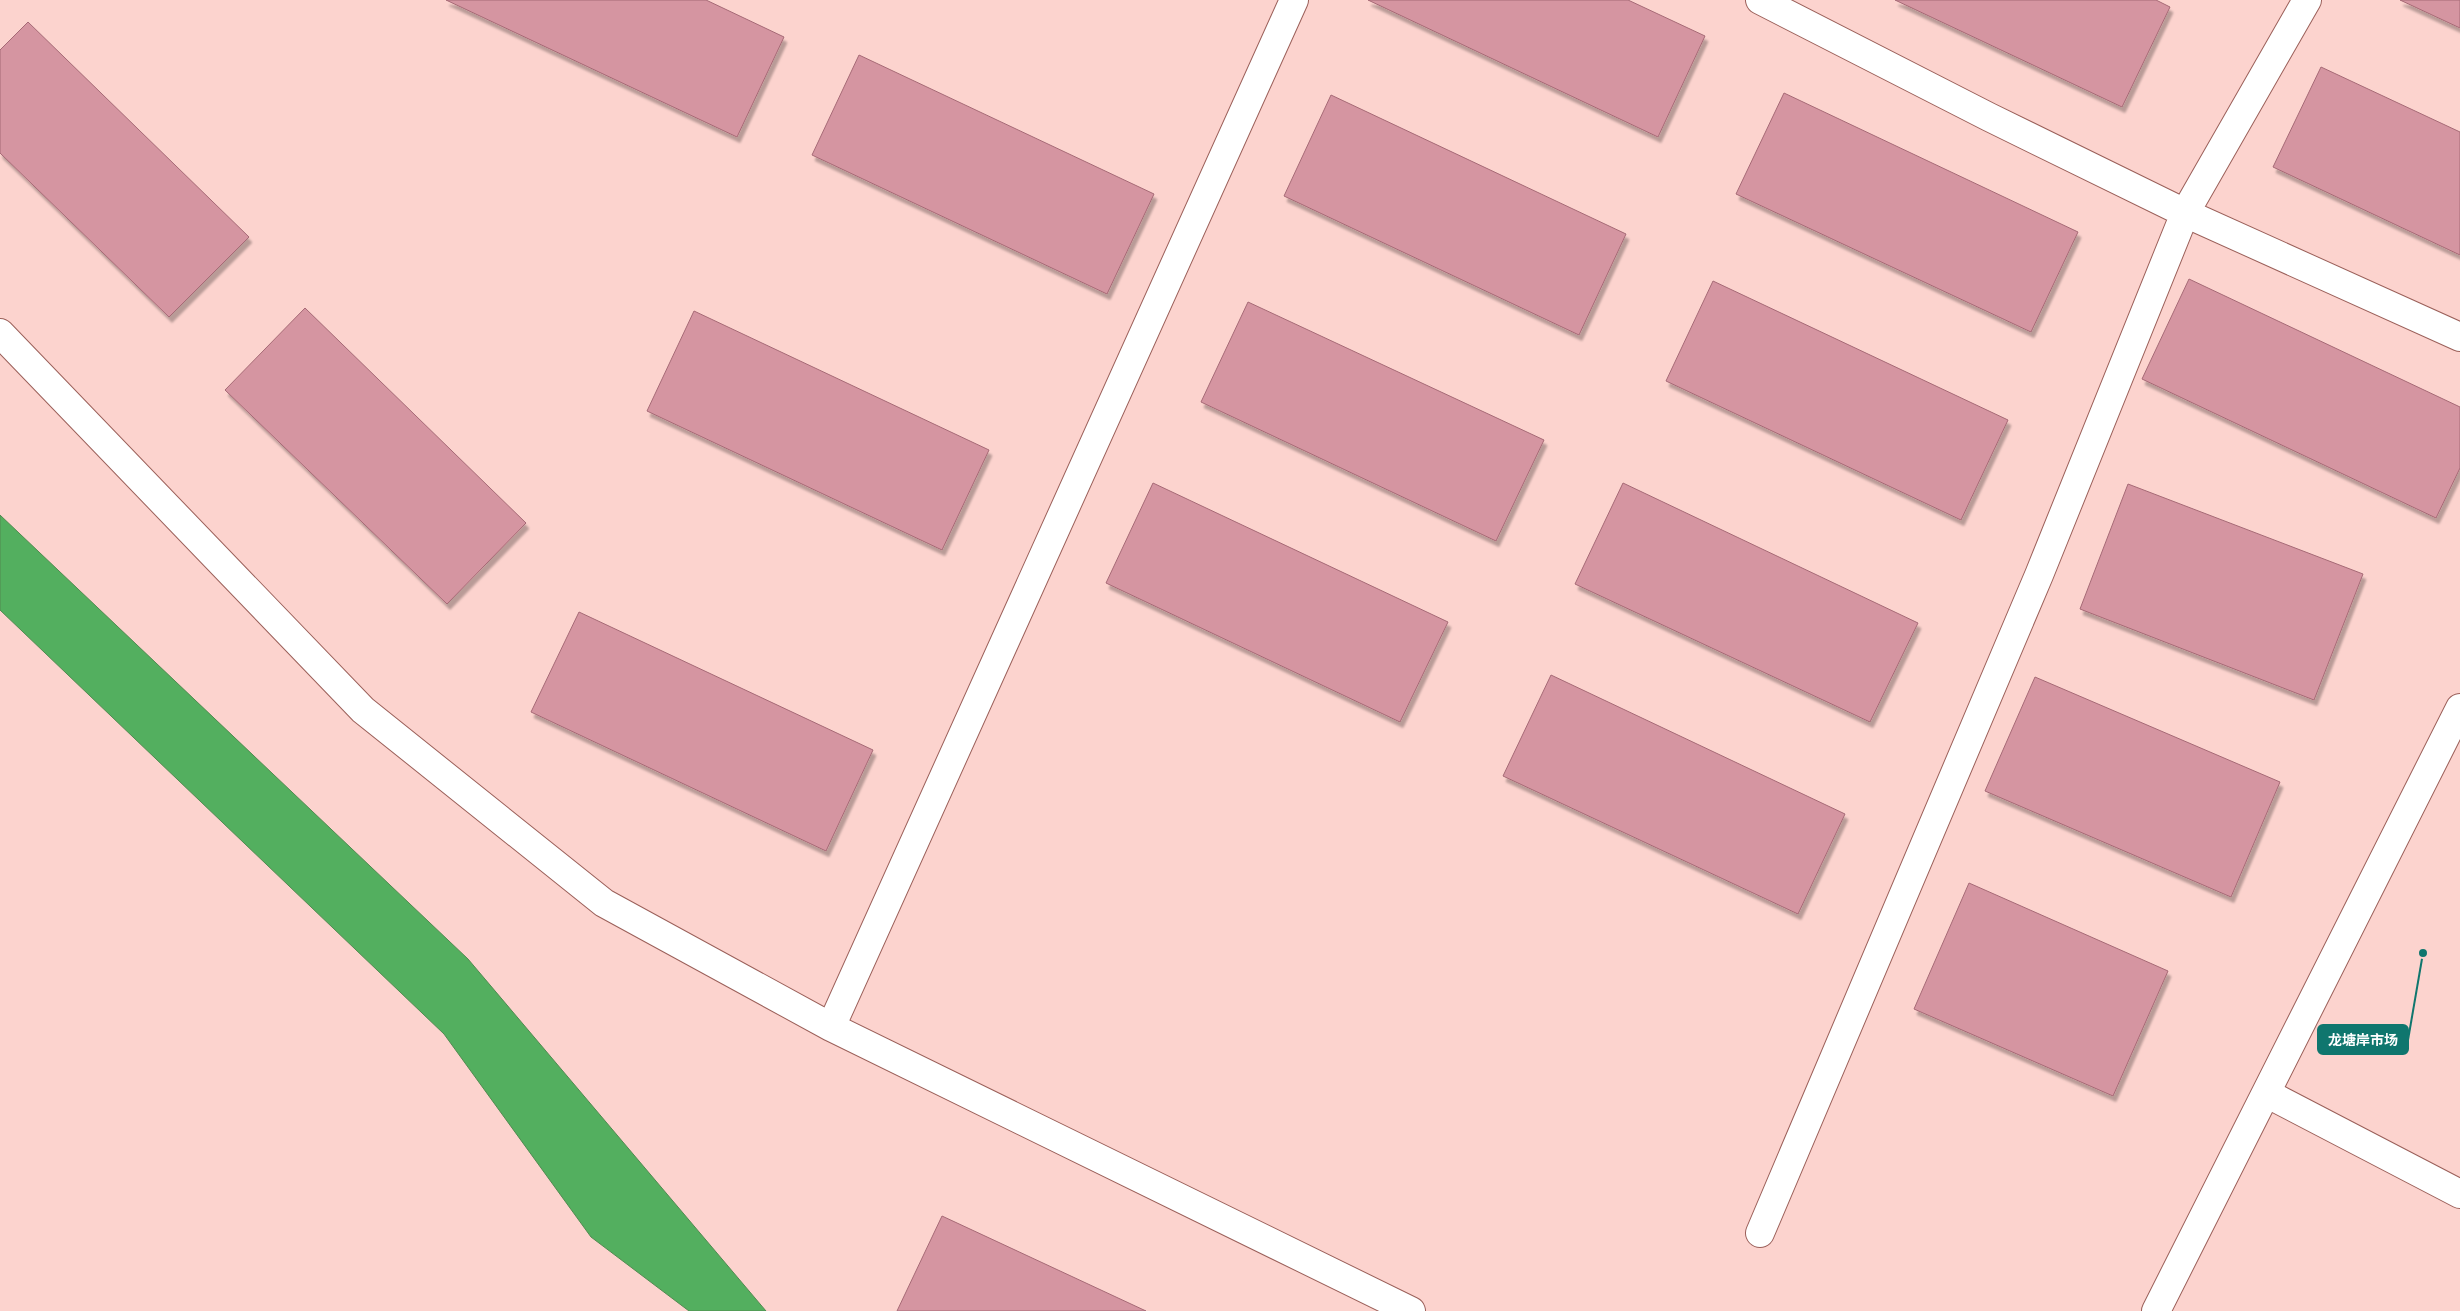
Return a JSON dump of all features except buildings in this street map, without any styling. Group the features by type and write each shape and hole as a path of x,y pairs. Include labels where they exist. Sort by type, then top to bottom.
{"street":[{"path":"832,1027 1294,0"},
{"path":"1760,0 1989,117 2185,213 2460,337"},
{"path":"1760,1233 2043,566 2185,213 2307,0"},
{"path":"0,333 363,710 604,902 832,1027 1411,1311"},
{"path":"2156,1311 2460,708"},
{"path":"2266,1093 2460,1194"}],"shaded area":[{"path":"0,515 468,959 766,1311 689,1311 591,1237 444,1034 0,610"}],"place":[{"name":"龙塘岸市场","path":"2423,953"}]}
